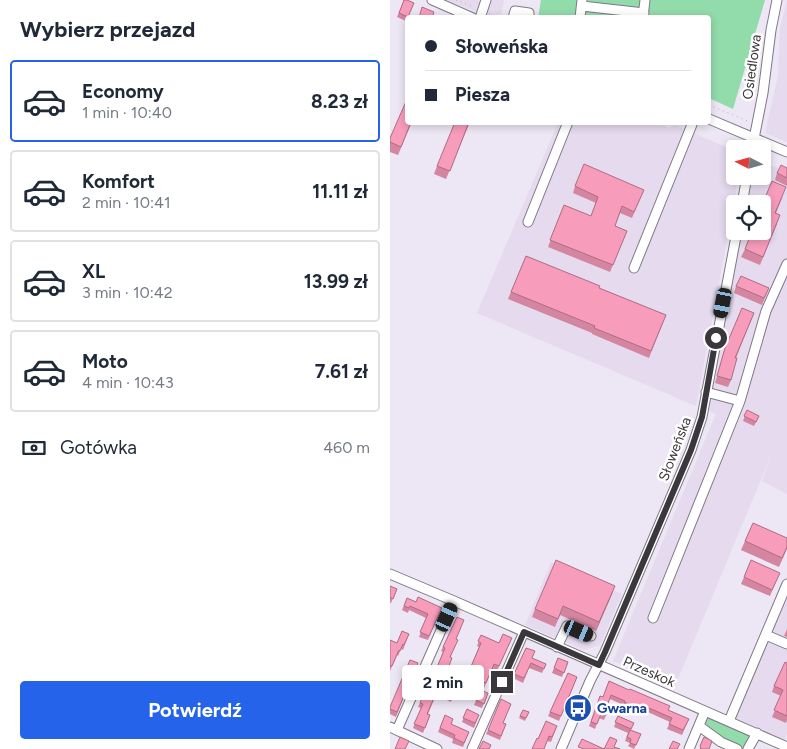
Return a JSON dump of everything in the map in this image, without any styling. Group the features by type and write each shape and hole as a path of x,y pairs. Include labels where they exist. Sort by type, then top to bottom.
{"street":[{"path":"432,0 466,15"},
{"path":"481,15 486,0"},
{"path":"582,3 644,15 645,0"},
{"name":"Osiedlowa","path":"754,138 764,93 771,30 777,0"},
{"path":"514,15 515,11 529,13 529,15"},
{"path":"711,120 787,152"},
{"path":"528,222 567,125"},
{"path":"634,268 692,125"},
{"name":"Słoweńska","path":"599,665 691,450 702,417 735,240"},
{"path":"653,618 740,401 766,311 787,264"},
{"path":"706,392 740,401"},
{"name":"Przeskok","path":"390,574 758,733 773,744 787,746"},
{"path":"729,721 787,584"},
{"path":"437,749 394,729 454,601"},
{"path":"557,647 567,626 591,636"},
{"path":"472,749 524,632"},
{"path":"766,635 787,644"},
{"path":"561,749 590,681 599,665"},
{"path":"689,749 705,711"},
{"path":"699,726 721,742 738,749"},
{"path":"748,749 758,733"}],"path":[{"path":"711,107 757,124"}],"shaded area":[{"path":"446,0 504,0 501,15 485,15"},
{"path":"787,0 787,142 765,133 778,76 780,28"},
{"path":"557,125 663,125 669,128 675,125 726,147 726,185 737,185 735,195 726,195 727,240 696,406 477,313"},
{"path":"771,165 787,172 787,494 762,481 772,453 675,686 613,661 716,414 708,410 739,240 771,240 771,195 748,195 749,185 771,185"},
{"path":"551,562 622,594 600,645 584,650 525,625"},
{"path":"787,595 787,733 784,741 734,718"}],"green space":[{"path":"541,0 765,0 733,109 711,99 711,15 538,15"},
{"path":"710,718 750,736 745,748 733,744 714,732 705,723"}],"building":[{"path":"404,0 414,3 409,15 399,13"},
{"path":"422,7 434,12 433,15 420,15"},
{"path":"405,104 405,125 410,125 401,147 390,142"},
{"path":"454,125 468,125 450,171 437,166"},
{"path":"584,164 644,190 634,212 622,206 615,226 627,231 613,265 550,240 564,205 591,216 598,197 575,186"},
{"path":"781,165 787,168 787,178 777,173"},
{"path":"772,181 786,187 775,213 780,215 771,237 771,195 766,195"},
{"path":"748,240 770,240 763,257 745,249"},
{"path":"526,256 666,315 651,351 511,292"},
{"path":"741,276 769,288 764,298 736,286"},
{"path":"742,308 754,313 735,358 737,358 731,380 717,376 725,348"},
{"path":"747,410 759,416 756,422 744,416"},
{"path":"753,523 787,538 787,547 782,558 745,541"},
{"path":"556,560 615,586 599,622 563,606 558,619 535,609"},
{"path":"751,560 780,573 772,590 744,577"},
{"path":"390,586 397,589 393,599 390,597"},
{"path":"418,597 442,608 429,636 420,632 428,614 410,606 409,608 404,606 407,598 416,602"},
{"path":"457,617 464,620 450,657 452,658 442,686 455,691 452,697 437,691 427,714 430,715 425,728 414,724 423,704 420,703 433,671 435,672 445,648 443,647"},
{"path":"402,631 409,634 392,666 390,665 390,640 397,643"},
{"path":"503,634 512,638 499,666 494,664 486,683 477,680 480,673 470,669 481,643 478,641 481,635 499,643"},
{"path":"526,648 535,651 532,658 546,664 544,669 531,663 524,678 514,674"},
{"path":"558,658 568,662 564,673 554,668"},
{"path":"410,660 418,663 397,712 390,709 390,707"},
{"path":"785,662 787,663 787,716 774,710 783,690 774,686"},
{"path":"568,673 577,677 561,716 550,712"},
{"path":"609,681 670,706 668,710 689,719 683,730 669,724 672,718 642,705 641,709 611,695 605,716 601,714 597,724 591,722 600,696 603,697"},
{"path":"480,690 488,693 484,704 476,700"},
{"path":"501,699 511,704 503,723 506,724 501,736 488,730"},
{"path":"467,709 479,715 475,723 463,718"},
{"path":"523,710 529,712 526,718 520,716"},
{"path":"445,715 453,719 451,724 469,732 464,743 454,738 455,735 440,728"},
{"path":"618,716 634,723 631,729 615,722"},
{"path":"546,721 557,726 552,737 549,736 544,749 532,749 538,739"},
{"path":"630,730 641,734 636,745 630,743 631,739 627,737"},
{"path":"400,737 409,741 405,749 395,749"},
{"path":"610,737 617,740 614,747 620,749 604,749"},
{"path":"704,737 712,741 709,749 700,749"},
{"path":"582,739 604,749 584,749 578,747"},
{"path":"483,741 491,745 489,749 479,749"},
{"path":"673,741 680,744 677,749 669,749"}],"place":[{"name":"Gwarna","path":"578,708"}],"route":[{"path":"502,682 524,632 599,665 691,450 702,417 716,338"}]}
